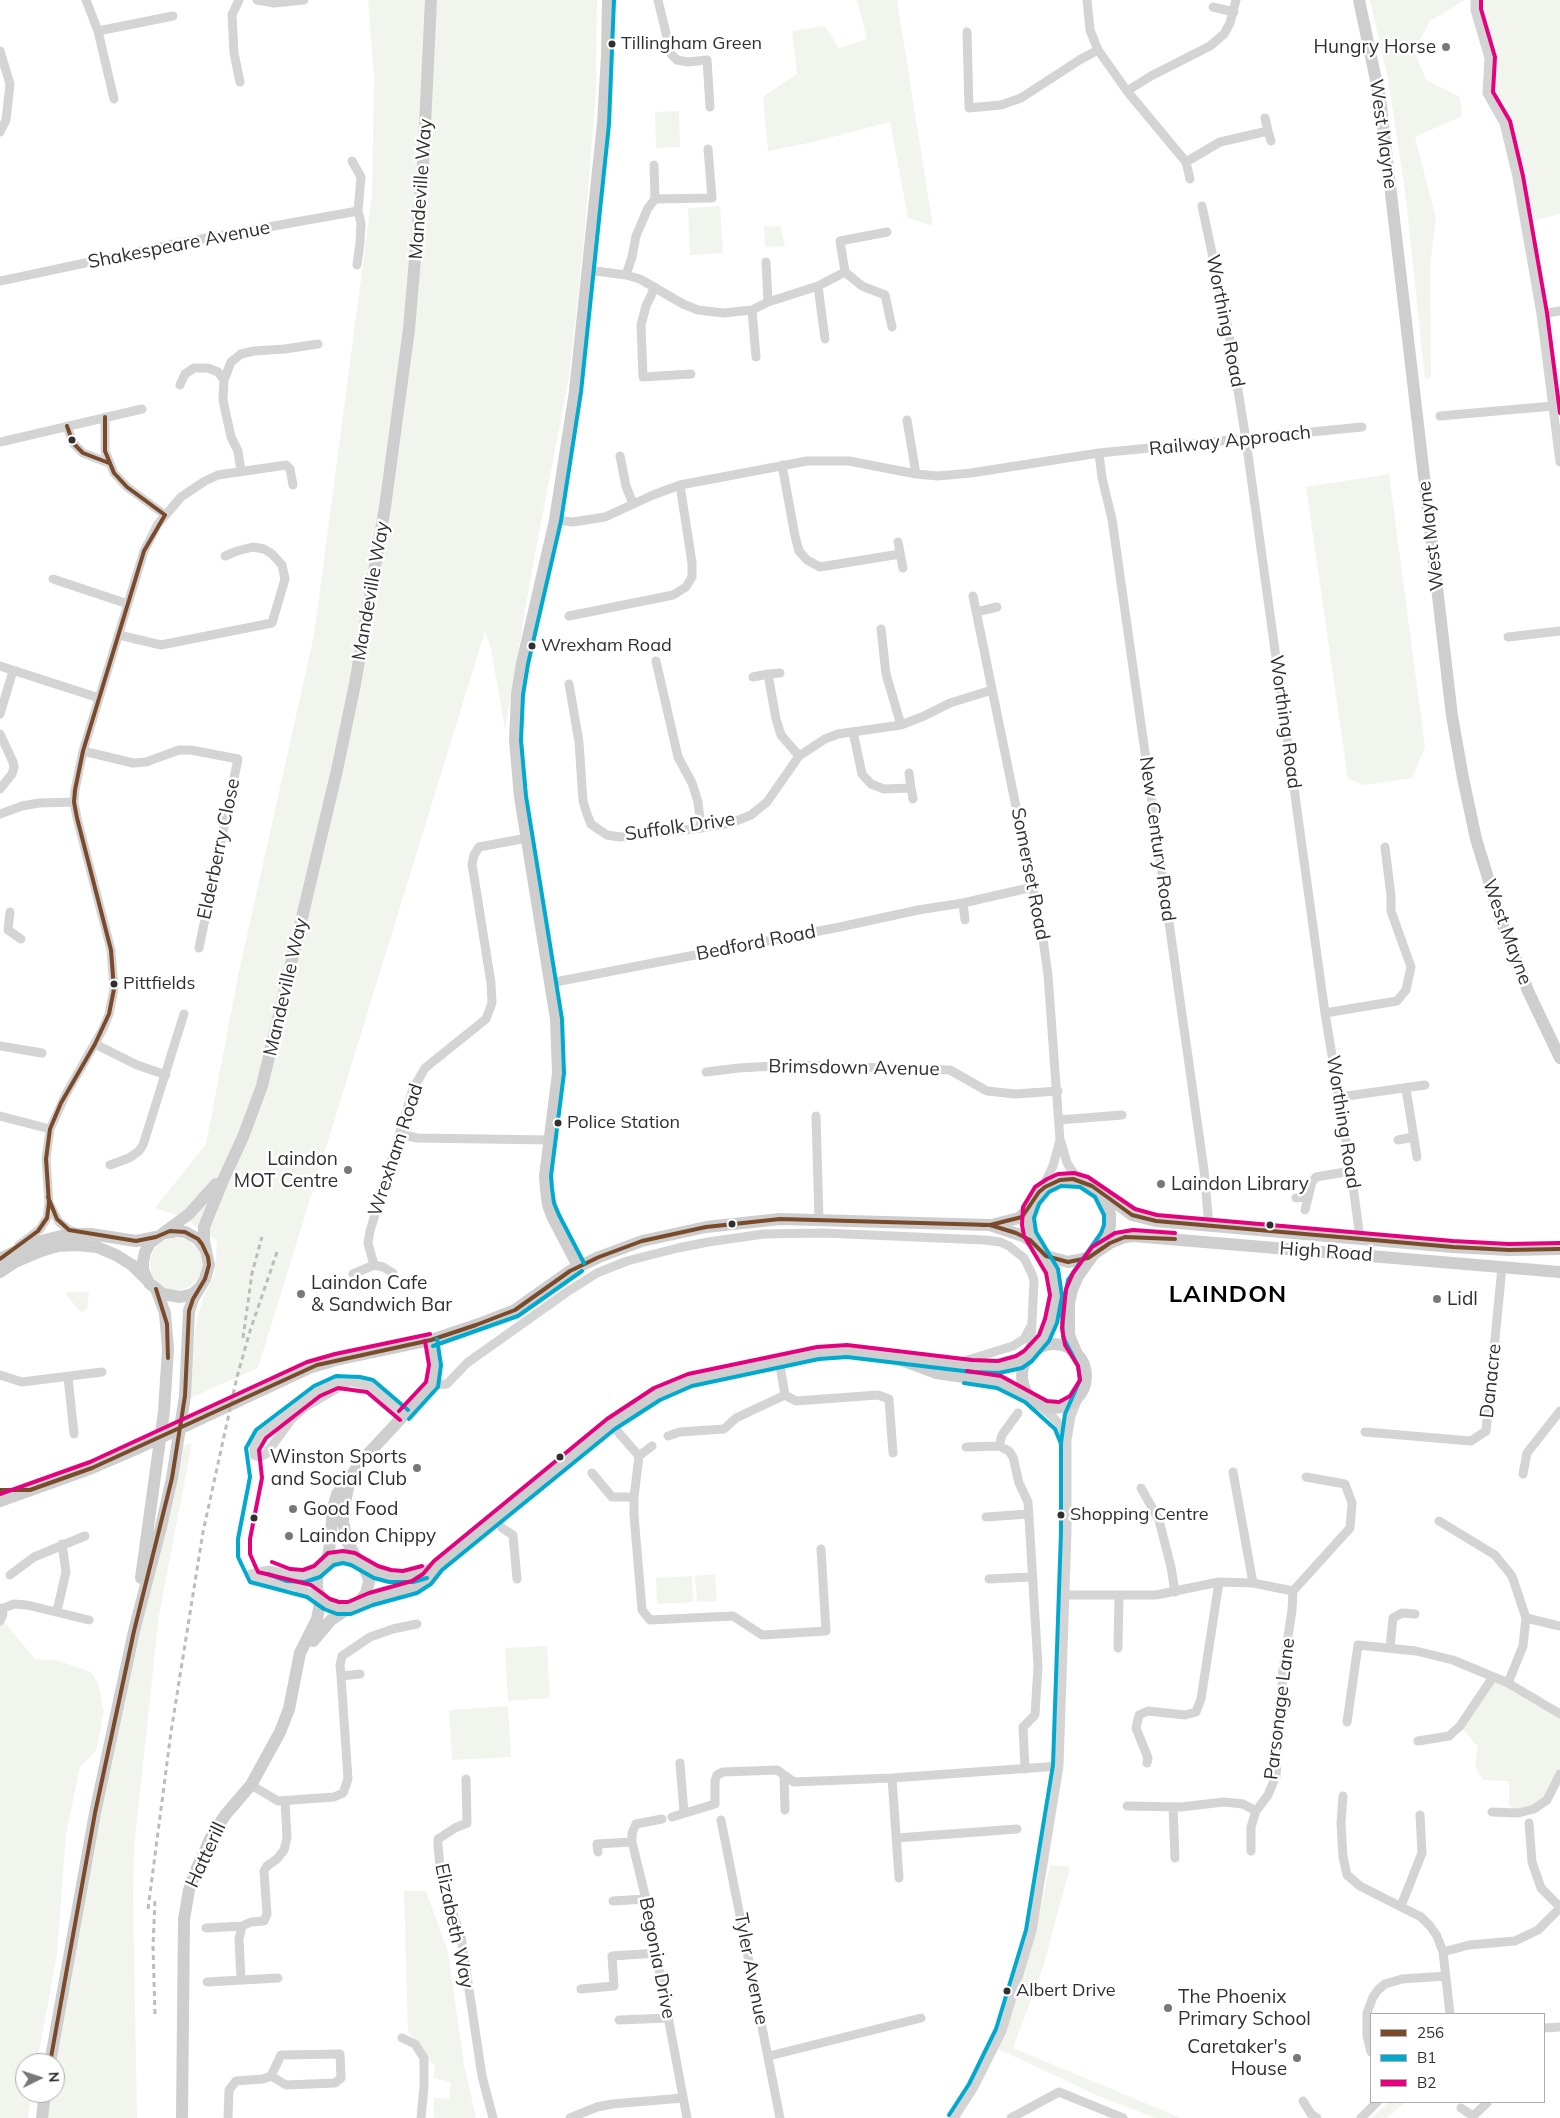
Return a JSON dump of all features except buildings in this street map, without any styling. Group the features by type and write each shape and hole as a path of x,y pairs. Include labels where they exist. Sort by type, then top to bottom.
{"street":[{"path":"86,0 98,31 114,99"},
{"path":"239,0 232,15 234,54 240,82"},
{"path":"257,0 274,3 304,0"},
{"name":"Mandeville Way","path":"52,2053 88,1848 134,1631 163,1520 180,1433 186,1383 189,1311 208,1272 209,1264 204,1236 205,1223 257,1102 272,1050 338,770 366,620 391,472 409,328 423,166 431,0"},
{"path":"578,1266 548,1205 545,1176 556,1099 558,1051 556,1019 516,762 517,694 522,663 555,520 575,392 603,123 608,0"},
{"path":"658,0 671,54 676,60 688,62 707,60 710,107"},
{"path":"1087,0 1090,30 1098,50 1127,91 1186,162 1190,179"},
{"path":"1127,91 1151,76 1210,46 1224,34 1234,12 1236,0"},
{"name":"West Mayne","path":"1359,0 1380,99 1451,707 1462,778 1476,839 1502,923 1528,991 1560,1058"},
{"path":"1475,0 1475,10 1489,58 1486,93 1504,123 1515,168 1541,314 1560,462"},
{"path":"1213,7 1234,12"},
{"path":"98,31 172,16"},
{"path":"968,32 969,108 1001,105 1021,98 1098,50"},
{"path":"0,51 10,84 6,120 0,132"},
{"path":"1265,118 1271,141"},
{"path":"1186,162 1220,142 1268,130"},
{"path":"655,199 712,198 708,149"},
{"path":"352,161 361,177 358,211 361,223 357,265"},
{"path":"626,275 636,236 648,208 655,199 654,165"},
{"name":"Worthing Road","path":"1202,206 1228,328 1246,440 1325,1013 1340,1096 1360,1238"},
{"name":"Shakespeare Avenue","path":"0,281 184,242 358,211"},
{"path":"887,232 840,241 845,272 862,286 885,295 892,327"},
{"path":"766,262 768,302"},
{"path":"588,270 626,275 640,279 683,304 698,310 723,313 752,310 768,302 818,286 845,272"},
{"path":"818,286 825,340"},
{"path":"655,287 646,306 641,325 643,377 691,374"},
{"path":"752,310 756,357"},
{"path":"1541,314 1560,311"},
{"path":"241,470 238,451 231,437 223,400 224,380 231,362 241,354 254,351 318,344"},
{"path":"180,385 186,374 194,368 208,368 218,372 224,380"},
{"path":"1440,416 1553,406"},
{"path":"0,442 142,409"},
{"path":"105,417 105,451 108,463 114,473 127,487 165,514"},
{"path":"907,420 916,474"},
{"path":"67,426 73,443 83,453 108,463"},
{"name":"Railway Approach","path":"555,520 587,521 605,517 680,484 807,461 849,461 916,474 938,476 971,473 1099,453 1246,440 1362,427"},
{"name":"New Century Road","path":"1099,453 1112,519 1204,1170 1209,1226"},
{"path":"620,456 626,486 633,504"},
{"path":"0,1259 42,1227 48,1214 46,1159 50,1129 66,1094 95,1044 109,1014 114,989 113,967 106,925 74,802 77,774 83,751 144,551 165,514 181,496 218,475 241,470 286,465 290,469 293,486"},
{"path":"782,466 795,536 800,551 807,560 820,567 900,554"},
{"path":"569,616 673,595 686,587 692,577 692,563 680,484"},
{"path":"898,542 903,568"},
{"path":"119,634 160,645 272,623 285,579 282,565 264,549 252,547 237,550 225,556"},
{"path":"53,579 128,604"},
{"name":"Somerset Road","path":"973,596 1033,888 1048,975 1058,1091 1060,1140 1067,1162 1073,1172 1086,1183"},
{"path":"976,612 997,606"},
{"path":"881,629 886,674 901,725"},
{"path":"1508,637 1560,631"},
{"path":"656,661 678,757 692,783 698,802 701,828"},
{"path":"0,666 99,698"},
{"path":"0,714 13,671"},
{"path":"754,677 780,673"},
{"path":"768,674 781,735 799,756"},
{"name":"Suffolk Drive","path":"569,684 582,760 583,801 592,824 607,835 620,837 731,823 751,815 767,802 799,756 825,739 853,732 901,725 950,703 992,690"},
{"path":"853,732 862,774 871,784 884,789 911,788"},
{"path":"0,734 14,768 12,774 0,789"},
{"name":"Elderberry Close","path":"83,751 132,763 146,762 179,750 191,750 238,759 199,948"},
{"path":"909,774 913,798"},
{"path":"0,814 30,805 74,802"},
{"name":"Wrexham Road","path":"374,1265 368,1243 370,1231 413,1089 425,1068 486,1019 492,1003 491,983 472,864 474,855 480,847 527,838"},
{"path":"1325,1013 1397,1001 1406,990 1411,967 1390,911 1391,896 1385,847"},
{"name":"Bedford Road","path":"550,983 1033,888"},
{"path":"962,903 965,920"},
{"path":"10,912 4,932 21,939"},
{"path":"110,1165 129,1158 143,1145 184,1014"},
{"path":"95,1044 137,1064 166,1075"},
{"path":"0,1046 42,1053"},
{"name":"Brimsdown Avenue","path":"706,1072 791,1065 950,1070 987,1091 1015,1094 1058,1091"},
{"path":"1340,1096 1406,1089 1425,1085"},
{"path":"1406,1089 1417,1156"},
{"path":"1059,1120 1122,1115"},
{"path":"0,1116 50,1129"},
{"path":"816,1116 819,1219"},
{"path":"400,1134 417,1138 550,1140"},
{"path":"1398,1140 1413,1137"},
{"name":"Somerset Road","path":"1039,1192 1053,1166 1060,1140"},
{"name":"Mandeville Way","path":"134,1631 161,1434 167,1373 167,1324 152,1286 143,1270 145,1252 159,1235 182,1220 198,1206 229,1167"},
{"path":"1305,1210 1312,1182 1316,1177 1351,1171"},
{"name":"High Road","path":"1039,1192 1060,1180 1086,1183 1132,1215 1147,1220 1488,1249 1560,1249"},
{"path":"1039,1192 1029,1209 1028,1225 1054,1278 1056,1295 1049,1329 1022,1370 1022,1379 1032,1400 1060,1425 1067,1443"},
{"path":"954,2118 974,2087 1002,2030 1032,1930 1059,1766 1068,1519 1067,1443 1071,1416 1084,1388 1086,1373 1069,1335 1069,1303 1074,1282 1104,1243 1110,1226 1110,1214 1100,1193"},
{"path":"1296,1198 1308,1197"},
{"path":"48,1198 59,1222 69,1230 84,1234 136,1241 178,1231 185,1232 198,1239 206,1251"},
{"name":"High Road","path":"990,1225 1019,1218 1029,1209"},
{"name":"High Road","path":"0,1501 92,1468 136,1449 300,1371 336,1360 431,1340 476,1325 514,1310 578,1266 634,1244 689,1230 780,1219 990,1225 1016,1232 1052,1259 1068,1262 1078,1262 1118,1239 1133,1236 1560,1272"},
{"path":"432,1385 447,1384 466,1363 597,1273 627,1261 678,1248 764,1234 822,1233 1000,1242 1017,1251 1024,1258 1032,1274 1034,1288 1032,1353"},
{"path":"0,1259 42,1239 68,1234 84,1234"},
{"path":"0,1272 14,1262 42,1251 58,1246 85,1245 102,1249 122,1258 136,1268 152,1286 168,1296 180,1297 193,1294 201,1285"},
{"path":"353,1274 374,1265 383,1267 393,1273"},
{"name":"Danacre","path":"1365,1432 1471,1441 1486,1431 1502,1267"},
{"path":"951,1363 977,1358 1019,1343 1029,1332 1033,1319"},
{"path":"352,1606 334,1607 327,1604 321,1598 294,1586 256,1579 251,1574 268,1570 304,1576 323,1566 330,1544 336,1498 367,1455 432,1385 435,1365 431,1340"},
{"path":"1032,1353 1052,1344 1061,1344 1079,1356"},
{"name":"Hatterill","path":"352,1606 415,1587 427,1579 438,1566 611,1424 642,1402 690,1380 818,1353 847,1351 999,1367 1019,1362 1032,1353"},
{"name":"Hatterill","path":"893,1357 936,1373 999,1382 1032,1400"},
{"path":"779,1360 785,1395"},
{"path":"0,1375 22,1382 102,1372"},
{"path":"68,1377 74,1434"},
{"path":"348,1382 305,1407 291,1420 266,1454 259,1457 254,1456 252,1449 256,1440 271,1425 324,1386 330,1384 348,1382 370,1386 404,1416"},
{"path":"668,1436 680,1432 724,1429 736,1418 785,1395"},
{"path":"785,1395 796,1401 878,1395 888,1399 893,1453"},
{"path":"1032,1400 1045,1407 1060,1408 1068,1405 1079,1396"},
{"path":"1524,1474 1527,1453 1560,1411"},
{"path":"999,1446 1002,1436 1018,1413"},
{"path":"611,1424 638,1456 634,1497 642,1610 650,1620 734,1616 762,1635 826,1631 822,1549"},
{"path":"638,1456 652,1446"},
{"path":"966,1447 999,1446 1006,1449 1013,1457 1019,1483 1028,1502 1031,1577 1038,1666 1035,1715 1023,1727 1025,1769"},
{"path":"1233,1472 1253,1583"},
{"path":"592,1473 612,1497 634,1497"},
{"path":"351,1476 345,1500 343,1522 348,1544 360,1563"},
{"path":"1064,1595 1156,1595 1219,1582 1253,1583 1293,1591 1350,1528 1352,1503 1345,1484 1306,1477"},
{"path":"1141,1488 1159,1520 1171,1567 1175,1592"},
{"name":"High Road","path":"0,1490 30,1490"},
{"path":"986,1517 1028,1514"},
{"path":"495,1518 502,1528 513,1535 517,1579"},
{"path":"1439,1521 1495,1556 1512,1576 1526,1618 1523,1646 1508,1683"},
{"path":"10,1575 34,1557 85,1536"},
{"path":"57,1611 66,1572 62,1544"},
{"name":"Hatterill","path":"182,2118 184,1919 189,1890 196,1868 213,1833 226,1814 251,1785 280,1732 289,1709 302,1648 317,1618 321,1598 317,1583 323,1566 337,1557 348,1557 382,1574 404,1576 420,1573 438,1566"},
{"name":"Hatterill","path":"297,1672 307,1649 323,1628 364,1598 368,1588 368,1576 360,1563"},
{"path":"989,1579 1031,1577"},
{"path":"1147,1763 1148,1758 1136,1728 1139,1715 1148,1711 1186,1715 1196,1712 1201,1699 1219,1582"},
{"name":"Parsonage Lane","path":"1256,1812 1268,1795 1276,1776 1282,1670 1292,1610 1293,1591"},
{"path":"1118,1648 1119,1595"},
{"path":"0,1620 3,1614 0,1609 20,1604 57,1611 89,1620"},
{"path":"1390,1648 1393,1618 1402,1613 1415,1614"},
{"path":"1526,1618 1560,1626"},
{"path":"251,1785 268,1797 285,1801 334,1797 343,1792 347,1786 340,1665 342,1656 370,1637 393,1629 418,1624"},
{"path":"1347,1722 1358,1645 1416,1651 1453,1660 1508,1683 1560,1714"},
{"path":"341,1676 360,1674"},
{"path":"1418,1741 1449,1736 1460,1726 1493,1677"},
{"path":"680,1763 684,1813"},
{"path":"672,1817 715,1804 715,1781 717,1775 723,1772 777,1770 794,1782 892,1778 1059,1766"},
{"path":"1492,1812 1518,1813 1534,1809 1547,1800 1560,1774"},
{"path":"784,1775 785,1810"},
{"path":"892,1778 899,1878"},
{"name":"Elizabeth Way","path":"466,1779 467,1823 455,1828 438,1840 438,1845 441,1879 461,1936 482,2076 493,2118"},
{"path":"1343,1796 1341,1823 1343,1857 1347,1875 1360,1886 1421,1917 1430,1926 1437,1936 1443,1952 1450,2013"},
{"path":"206,1928 242,1926 251,1922 264,1921 267,1914 264,1871 284,1850 288,1838 285,1801"},
{"path":"1127,1806 1173,1807 1224,1802 1243,1804 1256,1812 1251,1827 1251,1851"},
{"path":"1173,1807 1175,1858"},
{"path":"1401,1906 1422,1853 1420,1815"},
{"path":"598,1852 597,1844 632,1842 632,1833 636,1824 662,1819"},
{"name":"Tyler Avenue","path":"721,1820 780,2118"},
{"path":"1443,1952 1470,1945 1515,1942 1538,1930 1560,1908 1541,1888 1532,1862 1529,1823"},
{"path":"897,1838 1017,1829"},
{"name":"Begonia Drive","path":"632,1842 657,1953 687,2118"},
{"path":"613,1901 646,1898"},
{"path":"241,1980 239,1939 242,1926"},
{"path":"581,1989 614,1986 612,1956 657,1953"},
{"path":"1370,2048 1367,2036 1367,2013 1378,1990 1385,1984 1402,1979 1446,1976"},
{"path":"207,1982 278,1978"},
{"path":"619,2020 669,2018"},
{"path":"769,2056 922,2018"},
{"path":"1545,2028 1560,2027"},
{"path":"402,2038 415,2044 424,2058 421,2118"},
{"path":"228,2118 229,2090 236,2081 263,2079 271,2076 281,2055 340,2054 341,2078 335,2083 286,2085 271,2076"},
{"path":"1011,2118 1059,2092 1104,2114 1123,2118"},
{"path":"570,2118 597,2107 626,2102 684,2098"},
{"path":"1303,2101 1310,2114 1317,2118"},
{"path":"42,2118 44,2103"},
{"path":"1361,2118 1375,2103"},
{"path":"1461,2108 1474,2117 1487,2103"},
{"path":"597,2107 597,2118"}],"shaded area":[{"path":"368,0 597,0 596,90 584,240 569,378 533,564 505,730 491,649 485,631 258,1368 188,1399 195,1330 203,1298 215,1273 217,1240 182,1217 155,1208 206,1144 238,976 314,635 372,196 374,76"},
{"path":"857,0 898,0 933,226 908,218 890,122 813,142 768,151 763,97 797,74 792,31 825,26 839,48 867,39"},
{"path":"1370,0 1465,0 1430,21 1414,51 1426,80 1460,97 1462,116 1415,137 1436,219 1430,266 1431,377 1425,380 1406,198 1388,79"},
{"path":"1480,0 1560,0 1560,214 1528,222 1503,114 1495,88 1495,63"},
{"path":"679,111 680,147 656,148 655,112"},
{"path":"720,206 723,253 690,255 688,208"},
{"path":"780,226 785,246 765,247 764,227"},
{"path":"1389,474 1425,747 1412,778 1364,785 1348,779 1306,487"},
{"path":"171,1238 181,1238 195,1245 202,1259 202,1269 195,1283 181,1290 171,1290 161,1286 154,1279 150,1269 150,1259 154,1249 161,1242"},
{"path":"67,1292 89,1292 87,1309 81,1312 67,1296"},
{"path":"192,1443 159,1615 134,1847 133,1896 137,2118 42,2118 44,2103 65,2103 65,2053 56,2053 71,1940 181,1447"},
{"path":"715,1574 717,1601 697,1602 695,1576"},
{"path":"692,1576 693,1602 657,1604 656,1578"},
{"path":"2,1619 35,1659 59,1661 91,1672 98,1683 104,1712 96,1751 80,1767 66,1834 57,1954 39,2053 15,2053 15,2103 30,2103 28,2118 0,2118 0,1621"},
{"path":"547,1646 550,1698 508,1701 505,1648"},
{"path":"1493,1677 1560,1714 1560,1772 1547,1800 1520,1813 1509,1805 1509,1781 1483,1780 1475,1766 1478,1747 1460,1726"},
{"path":"508,1706 511,1757 452,1760 449,1710"},
{"path":"1050,1865 1070,1867 1043,1967 1013,2048 1181,2118 1155,2118 1099,2096 998,2049 1036,1930"},
{"path":"404,1891 426,1891 448,1952 464,2065 476,2118 434,2118 434,2098 449,2099 451,2082 433,2078 435,2066 430,2062 425,2050 408,2032"},
{"path":"1388,2103 1404,2103 1387,2118 1372,2118"}],"railway":[{"path":"243,1338 252,1273 262,1237"},
{"path":"148,1909 171,1732 203,1532 237,1377 250,1331 277,1252"},
{"path":"155,1900 153,1946 155,2014"}],"transit line":[{"name":"B1","path":"584,1263 559,1215 554,1203 552,1188 551,1176 564,1073 562,1019 526,796 521,740 523,695 528,664 561,521 581,392 609,124 614,0"},
{"name":"B2","path":"1481,0 1481,9 1495,57 1493,92 1510,121 1523,176 1547,313 1560,413"},
{"name":"256","path":"105,417 105,451 114,473 127,487 165,515"},
{"name":"256","path":"67,426 73,443 83,453 109,463"},
{"name":"256","path":"0,1259 38,1231 47,1218 49,1203 46,1159 50,1129 61,1103 95,1044 109,1014 114,989 111,950 77,818 74,802 75,790 83,751 144,551 165,515"},
{"name":"B2","path":"400,1420 367,1392 338,1388 320,1396 266,1438 259,1450 262,1478 250,1539 250,1554 258,1572 311,1585 330,1599 339,1602 348,1602 369,1593 412,1581 423,1574 434,1561 607,1419 654,1388 688,1374 817,1347 847,1345 972,1360 998,1361 1016,1356 1024,1351 1039,1335 1045,1319 1050,1295 1046,1273 1024,1236 1022,1225 1023,1207 1035,1187 1058,1174 1074,1173 1088,1177 1135,1209 1157,1215 1453,1241 1509,1244 1560,1243"},
{"name":"256","path":"0,1490 30,1490 92,1468 317,1365 431,1340 476,1325 515,1310 570,1271 599,1257 642,1241 706,1227 780,1219 990,1225 1022,1217 1039,1192 1045,1187 1060,1180 1073,1179 1092,1186 1132,1215 1156,1221 1453,1247 1509,1250 1560,1249"},
{"name":"B1","path":"408,1410 373,1380 360,1377 336,1376 314,1386 256,1430 246,1448 250,1477 238,1539 238,1557 250,1582 307,1597 324,1609 337,1614 351,1614 373,1605 417,1593 431,1584 442,1570 615,1429 660,1400 692,1386 819,1359 847,1357 972,1372 999,1373 1022,1368 1032,1361 1049,1341 1057,1323 1062,1296 1058,1269 1036,1232 1034,1218 1039,1204 1049,1192 1061,1186 1080,1187 1095,1197 1104,1215 1104,1225 1101,1233 1068,1280 1062,1312 1063,1337 1078,1366 1080,1380 1065,1414 1061,1443 1061,1532 1053,1765 1026,1930 996,2029 969,2084 949,2115"},
{"name":"256","path":"48,1197 57,1219 69,1230 136,1241 156,1237 170,1231 185,1232 198,1239 202,1244 208,1257 209,1265 205,1279 193,1299 189,1311 185,1396 172,1478 134,1631 95,1813 52,2053"},
{"name":"256","path":"980,1225 990,1225 1016,1233 1030,1240 1046,1256 1068,1262 1088,1258 1110,1243 1125,1237 1175,1239"},
{"name":"B2","path":"967,1371 1001,1376 1047,1401 1059,1402 1070,1396 1080,1380 1078,1366 1065,1345 1062,1328 1066,1289 1073,1273 1092,1247 1115,1233 1133,1230 1175,1233"},
{"name":"B1","path":"433,1346 518,1316 582,1271"},
{"name":"256","path":"156,1289 167,1324 168,1358"},
{"name":"B2","path":"0,1494 90,1462 307,1362 335,1354 430,1334"},
{"name":"B1","path":"409,1419 438,1387 441,1365 437,1339"},
{"name":"B2","path":"399,1411 426,1382 429,1365 425,1341"},
{"name":"B1","path":"964,1383 997,1388 1025,1402 1055,1429 1061,1444 1061,1458"},
{"name":"B2","path":"272,1562 290,1569 303,1570 314,1566 328,1553 343,1551 355,1553 378,1566 391,1570 403,1571 422,1566"},
{"name":"B1","path":"268,1574 287,1581 305,1582 320,1577 334,1565 343,1563 351,1565 374,1578 389,1582 413,1582 427,1578"}],"place":[{"name":"Tillingham Green","path":"612,44"},
{"name":"Hungry Horse","path":"1446,47"},
{"name":"Wrexham Road","path":"532,646"},
{"name":"Pittfields","path":"114,984"},
{"name":"Police Station","path":"558,1123"},
{"name":"Laindon MOT Centre","path":"348,1170"},
{"name":"Laindon Library","path":"1161,1184"},
{"name":"Laindon Cafe & Sandwich Bar","path":"301,1294"},
{"name":"Lidl","path":"1437,1299"},
{"name":"Winston Sports and Social Club","path":"417,1468"},
{"name":"Good Food","path":"293,1509"},
{"name":"Shopping Centre","path":"1061,1515"},
{"name":"Laindon Chippy","path":"289,1536"},
{"name":"Albert Drive","path":"1007,1991"},
{"name":"The Phoenix Primary School","path":"1168,2008"},
{"name":"Caretaker's House","path":"1297,2058"}],"district":[{"name":"LAINDON","path":"1228,1295"}]}
